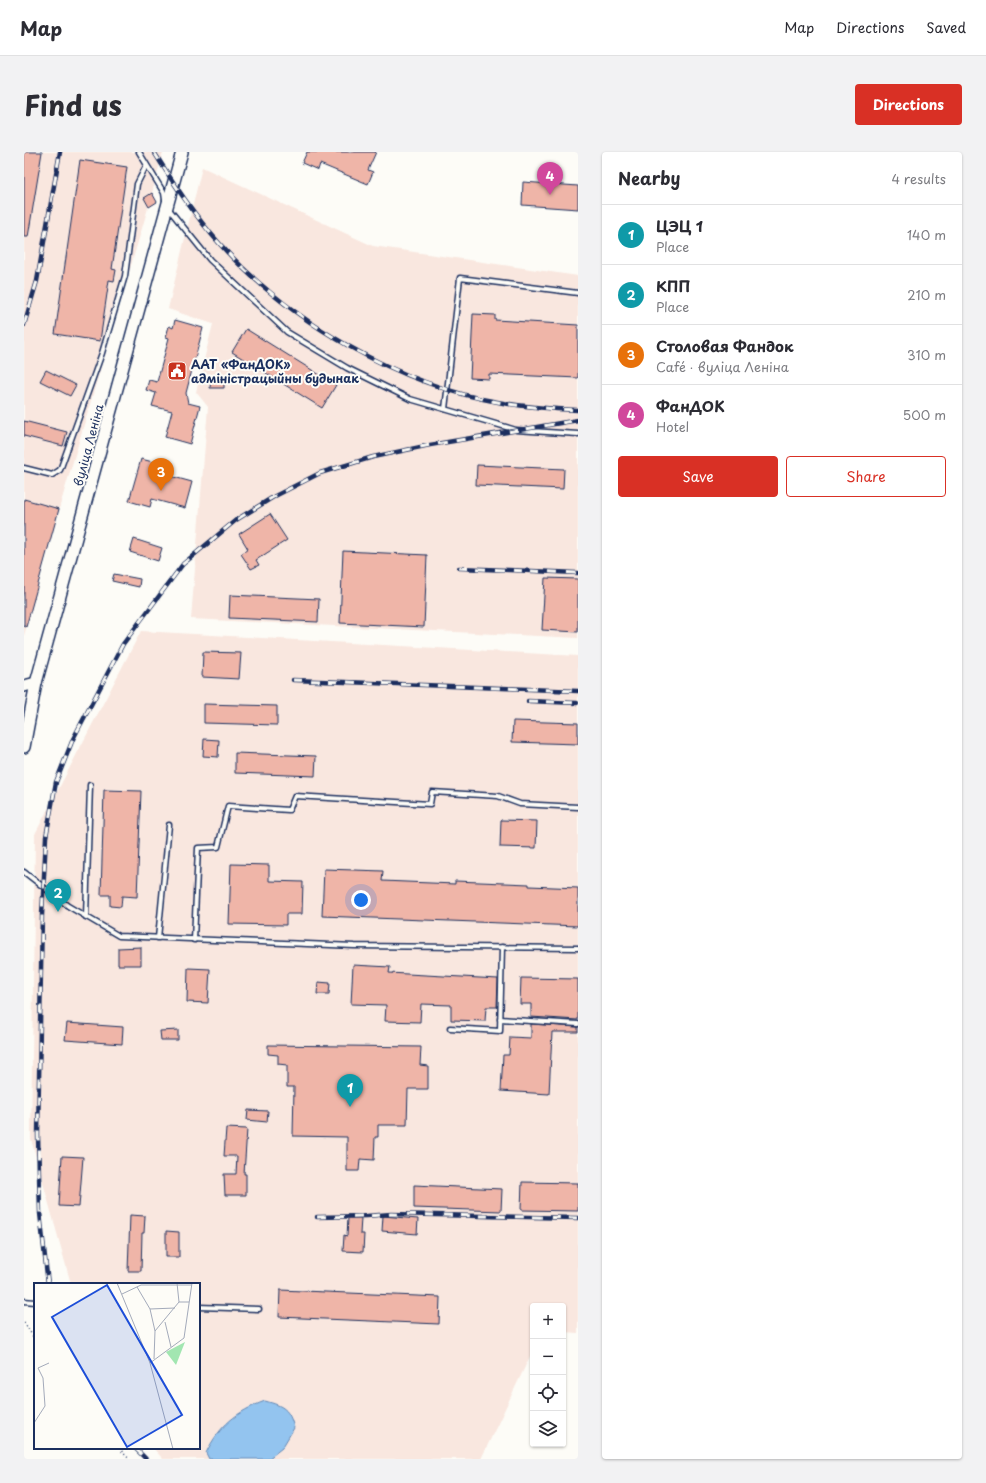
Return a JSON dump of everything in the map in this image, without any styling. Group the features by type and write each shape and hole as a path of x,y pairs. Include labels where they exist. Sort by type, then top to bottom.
{"main road":[{"name":"вуліца Леніна","path":"24,747 36,683 182,152"},
{"path":"24,686 36,683"}],"lane":[{"path":"138,152 164,193 167,206 210,260 287,332 361,375 410,399 516,430 578,434"},
{"path":"24,468 52,475 60,470 102,353 125,276 137,184 146,166"},
{"path":"445,409 460,278 578,293"},
{"path":"86,917 90,785"},
{"path":"194,940 198,848 218,847 228,806 289,810 295,796 430,804 432,792 498,796 520,804 578,806"},
{"path":"158,938 169,825"},
{"path":"24,872 68,906 119,936 354,946 578,948"},
{"path":"450,1028 500,1031 502,947"},
{"path":"500,1019 578,1024"},
{"path":"24,1301 34,1302"},
{"path":"200,1307 259,1309"}],"path":[{"path":"24,1322 34,1338"},
{"path":"120,1449 129,1459"}],"shaded area":[{"path":"24,152 163,152 148,208 59,509 24,636"},
{"path":"202,167 373,246 578,276 578,638 191,619 208,407 196,392 213,324 168,309"},
{"path":"141,631 578,656 578,1333 566,1332 566,1303 530,1303 530,1356 481,1459 163,1459 154,1449 200,1449 200,1283 71,1283 31,1139 35,834"}],"water":[{"path":"265,1401 285,1409 290,1416 294,1428 282,1448 268,1459 209,1459 206,1453 211,1443 223,1427 237,1415"}],"building":[{"path":"24,152 42,152 28,237 24,237"},
{"path":"307,152 376,152 368,170 373,172 368,184 320,164 318,170 302,163"},
{"path":"80,160 127,167 112,269 116,270 114,281 109,280 100,341 55,334"},
{"path":"523,182 578,186 578,209 522,205"},
{"path":"152,193 157,202 149,207 144,198"},
{"path":"473,314 495,315 495,320 578,325 578,378 489,374 489,379 470,378"},
{"path":"175,320 203,328 186,393 188,403 200,406 190,444 165,437 172,411 152,406 156,393 146,390 149,380 157,382 169,338 166,337 169,326 173,328"},
{"path":"246,329 336,385 322,408 232,352"},
{"path":"46,370 76,385 70,396 40,381"},
{"path":"211,378 224,379 224,388 210,388"},
{"path":"24,421 67,432 63,446 24,436"},
{"path":"141,459 161,464 159,473 192,482 185,508 152,499 150,507 129,501"},
{"path":"477,465 564,469 563,489 476,485"},
{"path":"24,499 59,509 26,627 24,626"},
{"path":"270,514 287,540 256,560 259,565 251,569 241,554 248,549 239,534"},
{"path":"134,539 162,548 158,561 130,552"},
{"path":"343,551 427,555 424,627 340,623"},
{"path":"114,574 140,579 139,587 112,581"},
{"path":"545,578 578,579 578,632 542,630"},
{"path":"230,595 319,599 318,622 229,618"},
{"path":"203,652 241,653 239,679 202,677"},
{"path":"204,704 277,706 277,725 204,723"},
{"path":"513,721 578,723 578,744 512,742"},
{"path":"204,739 219,740 218,757 203,756"},
{"path":"235,753 316,756 315,776 235,773"},
{"path":"104,790 141,791 137,897 122,896 121,907 110,906 110,895 101,895"},
{"path":"501,820 537,821 536,848 500,847"},
{"path":"231,864 269,865 269,881 303,882 302,914 286,914 286,925 229,924"},
{"path":"324,869 383,871 382,881 455,884 455,881 529,884 529,886 578,888 578,926 322,916"},
{"path":"141,947 141,965 118,965 118,948"},
{"path":"353,965 390,967 389,973 498,979 497,1007 486,1007 485,1021 451,1020 451,1005 421,1004 420,1022 385,1021 386,1005 351,1004"},
{"path":"188,968 210,969 208,1003 187,1002"},
{"path":"521,978 578,979 578,1020 531,1017 531,1004 520,1004"},
{"path":"318,982 330,983 329,994 317,994"},
{"path":"67,1023 123,1027 122,1044 65,1040"},
{"path":"531,1024 578,1027 578,1032 552,1032 549,1094 501,1091 503,1055 509,1055 510,1037 531,1038"},
{"path":"178,1030 178,1040 161,1040 160,1031"},
{"path":"268,1045 421,1047 420,1065 428,1066 428,1089 408,1089 407,1125 378,1125 378,1137 375,1137 374,1160 360,1159 359,1171 347,1171 347,1137 293,1136 294,1087 287,1087 287,1065 278,1064 278,1055 268,1054"},
{"path":"248,1110 268,1111 267,1122 247,1120"},
{"path":"226,1128 247,1129 244,1174 246,1174 246,1195 225,1195 224,1174 236,1174 237,1156 224,1156"},
{"path":"62,1156 83,1157 79,1207 59,1206"},
{"path":"522,1182 578,1183 578,1211 521,1210"},
{"path":"414,1185 502,1189 501,1211 414,1208"},
{"path":"130,1215 145,1216 144,1233 142,1233 141,1271 128,1271"},
{"path":"383,1216 418,1219 417,1234 382,1231"},
{"path":"348,1218 361,1218 360,1234 364,1234 363,1252 343,1251 344,1235 347,1236"},
{"path":"166,1231 179,1232 179,1257 166,1257"},
{"path":"280,1290 440,1297 439,1324 279,1317"}],"railway":[{"path":"24,325 37,281 60,152"},
{"path":"154,152 201,221 219,243 247,272 278,299 348,346 425,382 464,394 503,403 540,408 578,410"},
{"path":"48,1283 40,1213 38,1135 42,915 46,837 56,782 73,739 123,644 183,564 236,520 275,496 320,473 373,457 430,445 578,420"},
{"path":"459,568 578,573"},
{"path":"293,680 578,691"},
{"path":"528,701 577,703"},
{"path":"317,1217 391,1214 578,1218"},
{"path":"136,1449 146,1459"}],"place":[{"name":"ФанДОК","path":"550,195"},
{"name":"ААТ «ФанДОК» адміністрацыйны будынак","path":"177,371"},
{"name":"Столовая Фандок","path":"161,491"},
{"name":"КПП","path":"58,912"},
{"name":"ЦЭЦ 1","path":"350,1107"}]}
